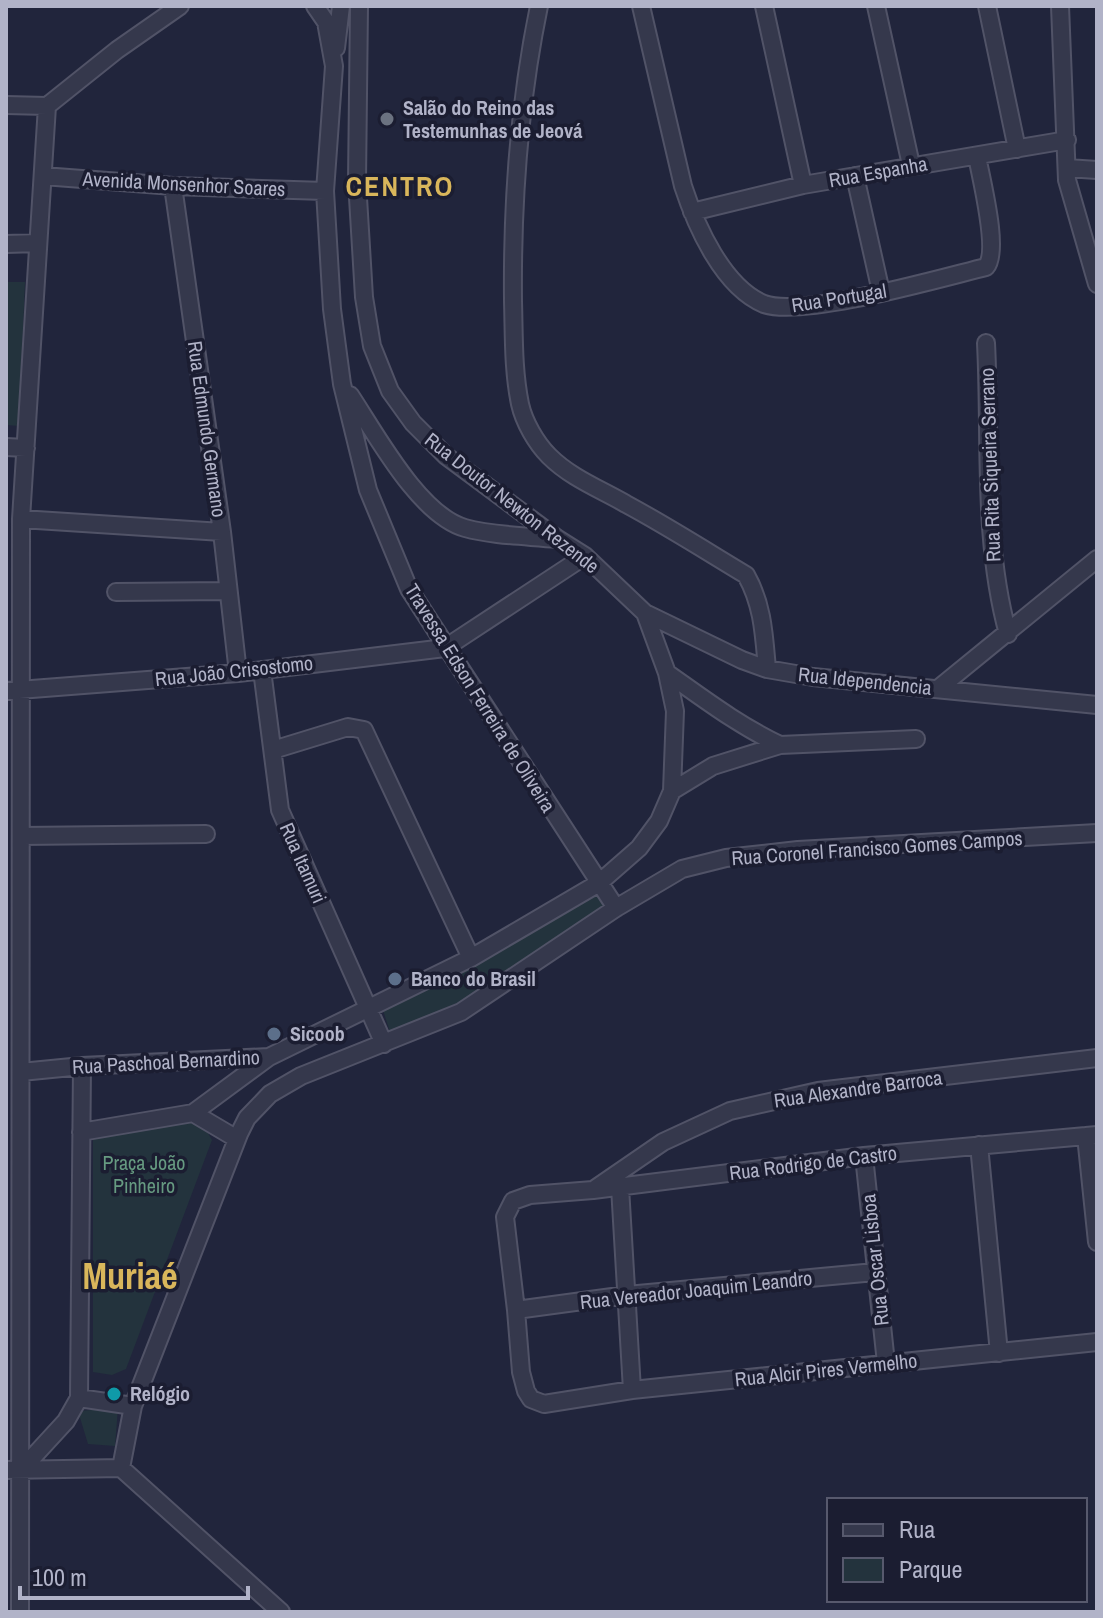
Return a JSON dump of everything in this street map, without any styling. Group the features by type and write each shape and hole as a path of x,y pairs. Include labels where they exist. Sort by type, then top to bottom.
{"street":[{"path":"6,105 47,106 117,50 180,6"},
{"name":"Travessa Edson Ferreira de Oliveira","path":"315,6 326,22 334,66 325,191 332,309 342,384 368,490 409,589 616,908"},
{"path":"334,66 341,6"},
{"name":"Rua Doutor Newton Rezende","path":"359,6 357,181 364,297 372,346 390,391 413,423 446,456 585,556 645,613"},
{"path":"539,6 529,58 518,153 513,274 514,354 521,406 534,437 548,455 573,475 746,575 756,592 761,611 767,669"},
{"path":"642,8 660,6"},
{"path":"764,6 803,185"},
{"path":"876,6 911,165"},
{"path":"987,6 1017,149"},
{"path":"1060,6 1069,192 1097,284"},
{"name":"Rua Portugal","path":"642,8 683,186 692,212 714,256 740,286 761,303 790,308 881,292 986,267 990,263 991,244 977,156"},
{"path":"20,1612 13,1570 21,1072 21,836 14,691 21,519 47,106"},
{"name":"Rua Espanha","path":"692,212 803,185 1067,140"},
{"path":"1067,168 1097,170"},
{"name":"Avenida Monsenhor Soares","path":"43,176 173,186 325,191"},
{"path":"855,176 881,292"},
{"name":"Rua Edmundo Germano","path":"173,186 222,532 238,673"},
{"path":"6,244 38,243"},
{"name":"Rua Rita Siqueira Serrano","path":"986,343 991,546 998,599 1008,634"},
{"path":"342,384 419,495 444,519 466,529 558,539"},
{"path":"6,447 26,448"},
{"path":"21,519 222,532"},
{"path":"445,648 585,556"},
{"path":"939,688 1097,559"},
{"path":"116,592 227,591"},
{"path":"645,613 667,673 675,711 672,791"},
{"name":"Rua Idependencia","path":"645,613 767,669 813,677 1097,705"},
{"name":"Rua João Crisostomo","path":"14,691 238,673 445,648"},
{"name":"Rua Itamuri","path":"262,670 280,810 384,1044"},
{"path":"667,673 715,709 780,745"},
{"path":"273,750 315,736 356,727 364,730 471,958"},
{"path":"672,791 713,766 780,745 916,739"},
{"name":"Rua Paschoal Bernardino","path":"21,1072 269,1057 471,958 599,883 639,848 659,821 672,791"},
{"name":"Rua Coronel Francisco Gomes Campos","path":"660,880 700,862 798,850 1097,833"},
{"path":"21,836 206,834"},
{"name":"Rua Paschoal Bernardino","path":"237,1139 247,1118 270,1094 301,1076 461,1012 660,880"},
{"path":"81,1132 193,1113 269,1057"},
{"name":"Rua Alexandre Barroca","path":"593,1190 663,1142 730,1111 818,1091 1097,1058"},
{"path":"13,1470 66,1421 79,1398 82,1066"},
{"path":"121,1468 133,1406 237,1139 193,1113"},
{"path":"1091,1135 1097,1242"},
{"name":"Rua Rodrigo de Castro","path":"516,1310 505,1217 513,1201 530,1195 620,1187 864,1156 1091,1135"},
{"path":"979,1145 999,1353"},
{"name":"Rua Oscar Lisboa","path":"864,1156 886,1363"},
{"path":"620,1187 632,1390"},
{"name":"Rua Vereador Joaquim Leandro","path":"516,1310 627,1295 875,1272"},
{"name":"Rua Alcir Pires Vermelho","path":"516,1310 521,1372 526,1391 535,1402 1097,1342"},
{"path":"79,1398 133,1406"},
{"path":"13,1470 121,1468 281,1612"}],"green space":[{"path":"6,282 25,282 19,426 6,425"},
{"path":"594,891 607,910 462,1001 390,1032 382,1007"},
{"name":"Praça João Pinheiro","path":"186,1118 201,1121 212,1140 126,1369 112,1375 93,1372 93,1129"},
{"path":"118,1408 115,1446 88,1444 78,1411"}],"place":[{"name":"Salão do Reino das Testemunhas de Jeová","path":"387,119"},
{"name":"Banco do Brasil","path":"395,979"},
{"name":"Sicoob","path":"274,1034"},
{"name":"Relógio","path":"114,1394"}],"district":[{"name":"CENTRO","path":"400,186"},
{"name":"Muriaé","path":"130,1276"}]}
